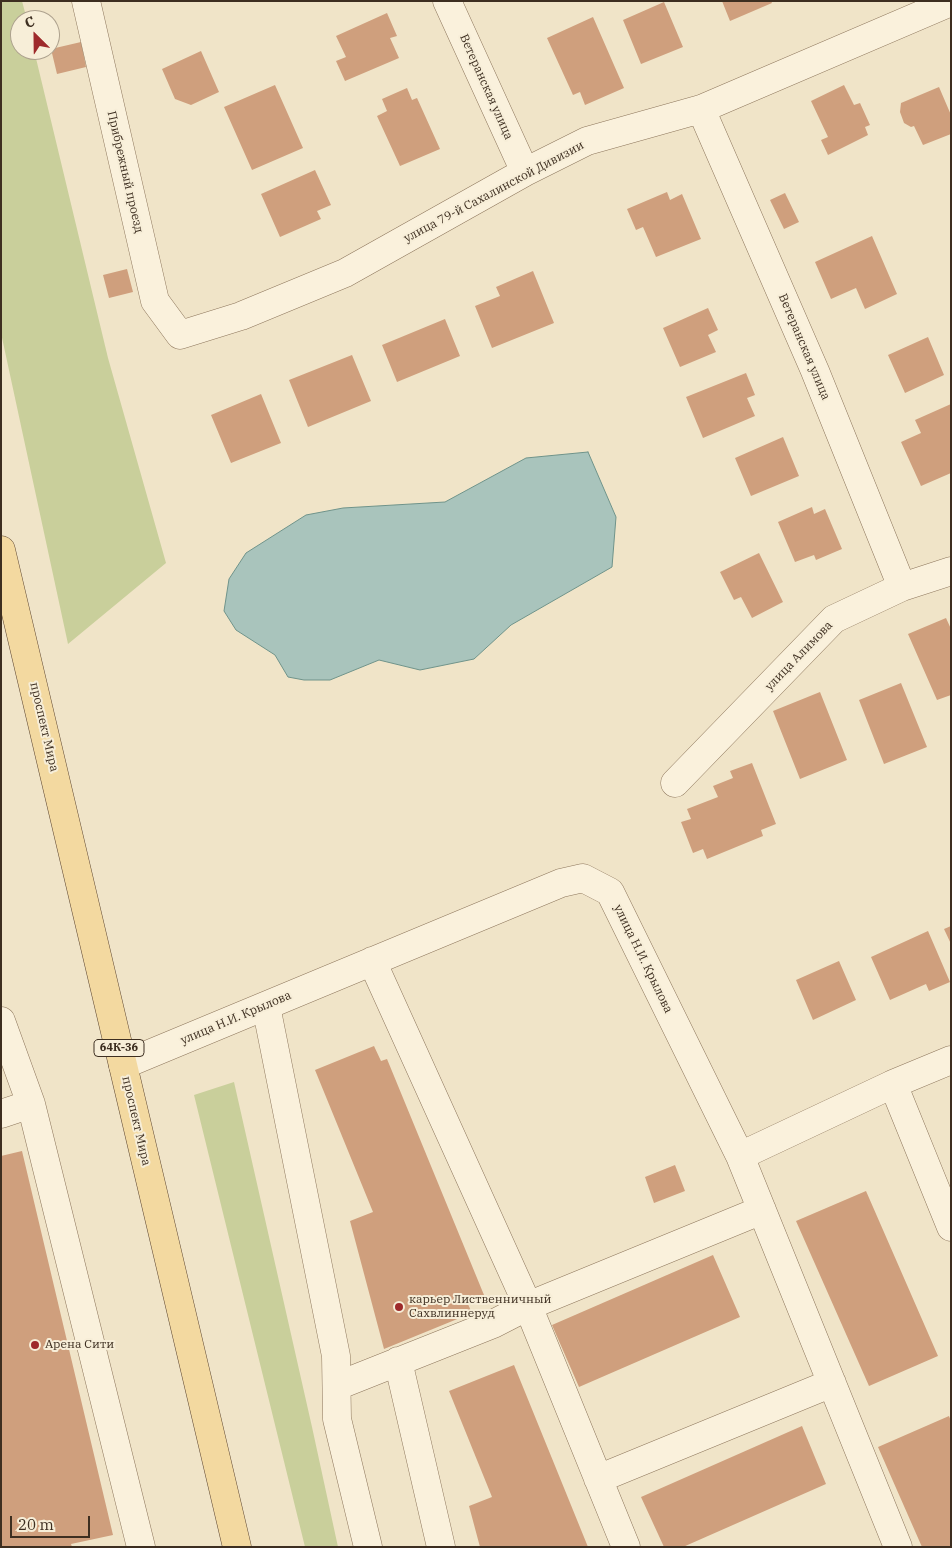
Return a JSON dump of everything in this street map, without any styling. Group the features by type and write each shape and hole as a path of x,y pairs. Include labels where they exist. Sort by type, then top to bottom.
{"main road":[{"name":"проспект Мира","path":"1,550 236,1547"}],"street":[{"name":"Прибрежный проезд","path":"86,1 155,301 180,335"},
{"name":"Ветеранская улица","path":"447,1 525,172"},
{"name":"улица 79-й Сахалинской Дивизии","path":"180,335 242,316 345,273 525,172 587,141 701,109 951,2"},
{"name":"Ветеранская улица","path":"701,109 815,372 902,587"},
{"name":"улица Алимова","path":"675,783 834,619 902,587 951,571"},
{"name":"улица Н.И. Крылова","path":"123,1065 561,883 584,878 610,892 740,1156 898,1547"},
{"path":"372,961 528,1306 626,1547"},
{"path":"266,1006 336,1356 337,1419 368,1547"},
{"path":"1,1022 31,1104 141,1547"},
{"path":"740,1156 893,1084 951,1060"},
{"path":"893,1084 951,1227"},
{"path":"1,1114 31,1104"},
{"path":"337,1386 493,1324 528,1306 762,1210"},
{"path":"398,1361 441,1547"},
{"path":"598,1479 832,1383"}],"green space":[{"path":"1,1 22,1 24,10 10,10 10,60 36,60 108,358 166,563 68,644 1,333"},
{"path":"234,1082 338,1547 305,1547 194,1095"}],"water":[{"path":"588,452 616,517 612,567 511,625 474,659 420,670 379,660 330,680 304,680 288,677 275,655 236,630 224,611 229,579 246,553 306,515 343,508 445,502 526,458"}],"building":[{"path":"722,1 771,1 772,3 730,21"},
{"path":"664,2 683,47 641,64 623,20"},
{"path":"387,13 397,36 390,38 399,58 345,81 336,61 346,57 336,36"},
{"path":"593,17 624,88 585,105 580,92 573,95 547,38"},
{"path":"81,42 86,67 57,74 54,60 60,60 60,47"},
{"path":"201,51 219,92 191,105 175,99 162,69"},
{"path":"275,85 303,148 252,170 224,107"},
{"path":"844,85 854,105 860,103 870,125 865,127 868,135 828,155 821,140 828,137 811,101"},
{"path":"939,87 951,115 951,134 923,145 914,126 911,127 904,123 900,112 901,103"},
{"path":"407,88 412,100 417,98 440,149 400,166 377,116 387,111 382,99"},
{"path":"315,170 331,205 317,211 321,219 280,237 261,194"},
{"path":"667,192 670,200 682,194 701,239 656,257 643,227 636,230 627,209"},
{"path":"785,193 799,222 784,229 770,200"},
{"path":"872,236 897,294 865,309 856,288 831,299 815,262"},
{"path":"127,269 133,292 109,298 103,275"},
{"path":"533,271 554,323 492,348 475,306 500,296 496,287"},
{"path":"708,308 718,330 708,335 716,352 680,367 663,328"},
{"path":"445,319 460,356 397,382 382,345"},
{"path":"928,337 944,375 905,393 888,355"},
{"path":"352,355 371,401 308,427 289,380"},
{"path":"746,373 755,395 747,398 755,416 703,438 686,397"},
{"path":"261,394 281,443 231,463 211,415"},
{"path":"951,404 951,473 921,486 901,442 921,433 915,420"},
{"path":"783,437 799,476 751,496 735,458"},
{"path":"812,507 814,514 825,509 842,549 816,560 814,555 795,562 778,522"},
{"path":"759,553 783,602 752,618 741,597 734,600 720,572"},
{"path":"946,618 951,629 951,695 937,700 908,634"},
{"path":"901,683 927,747 884,764 859,700"},
{"path":"820,692 847,760 800,779 773,711"},
{"path":"752,763 776,824 761,830 763,836 707,859 703,849 693,853 681,822 691,819 687,809 718,797 713,786 733,778 730,771"},
{"path":"951,926 951,944 944,929"},
{"path":"928,931 950,982 929,991 926,984 890,1000 871,957"},
{"path":"839,961 856,1000 813,1020 796,980"},
{"path":"374,1046 381,1061 387,1059 484,1295 467,1302 472,1313 384,1349 350,1221 373,1212 315,1070"},
{"name":"Арена Сити","path":"22,1151 113,1535 71,1544 72,1547 1,1547 1,1156"},
{"path":"675,1165 685,1191 654,1203 645,1177"},
{"path":"866,1191 938,1356 869,1386 796,1221"},
{"path":"713,1255 740,1317 579,1387 552,1325"},
{"path":"514,1365 588,1547 480,1547 469,1506 492,1497 449,1391"},
{"path":"949,1416 951,1421 951,1547 922,1547 878,1447"},
{"path":"802,1426 826,1484 683,1547 664,1547 641,1497"}],"place":[{"name":"карьер Лиственничный Сахвлиннеруд","path":"399,1307"},
{"name":"Арена Сити","path":"35,1345"}]}
